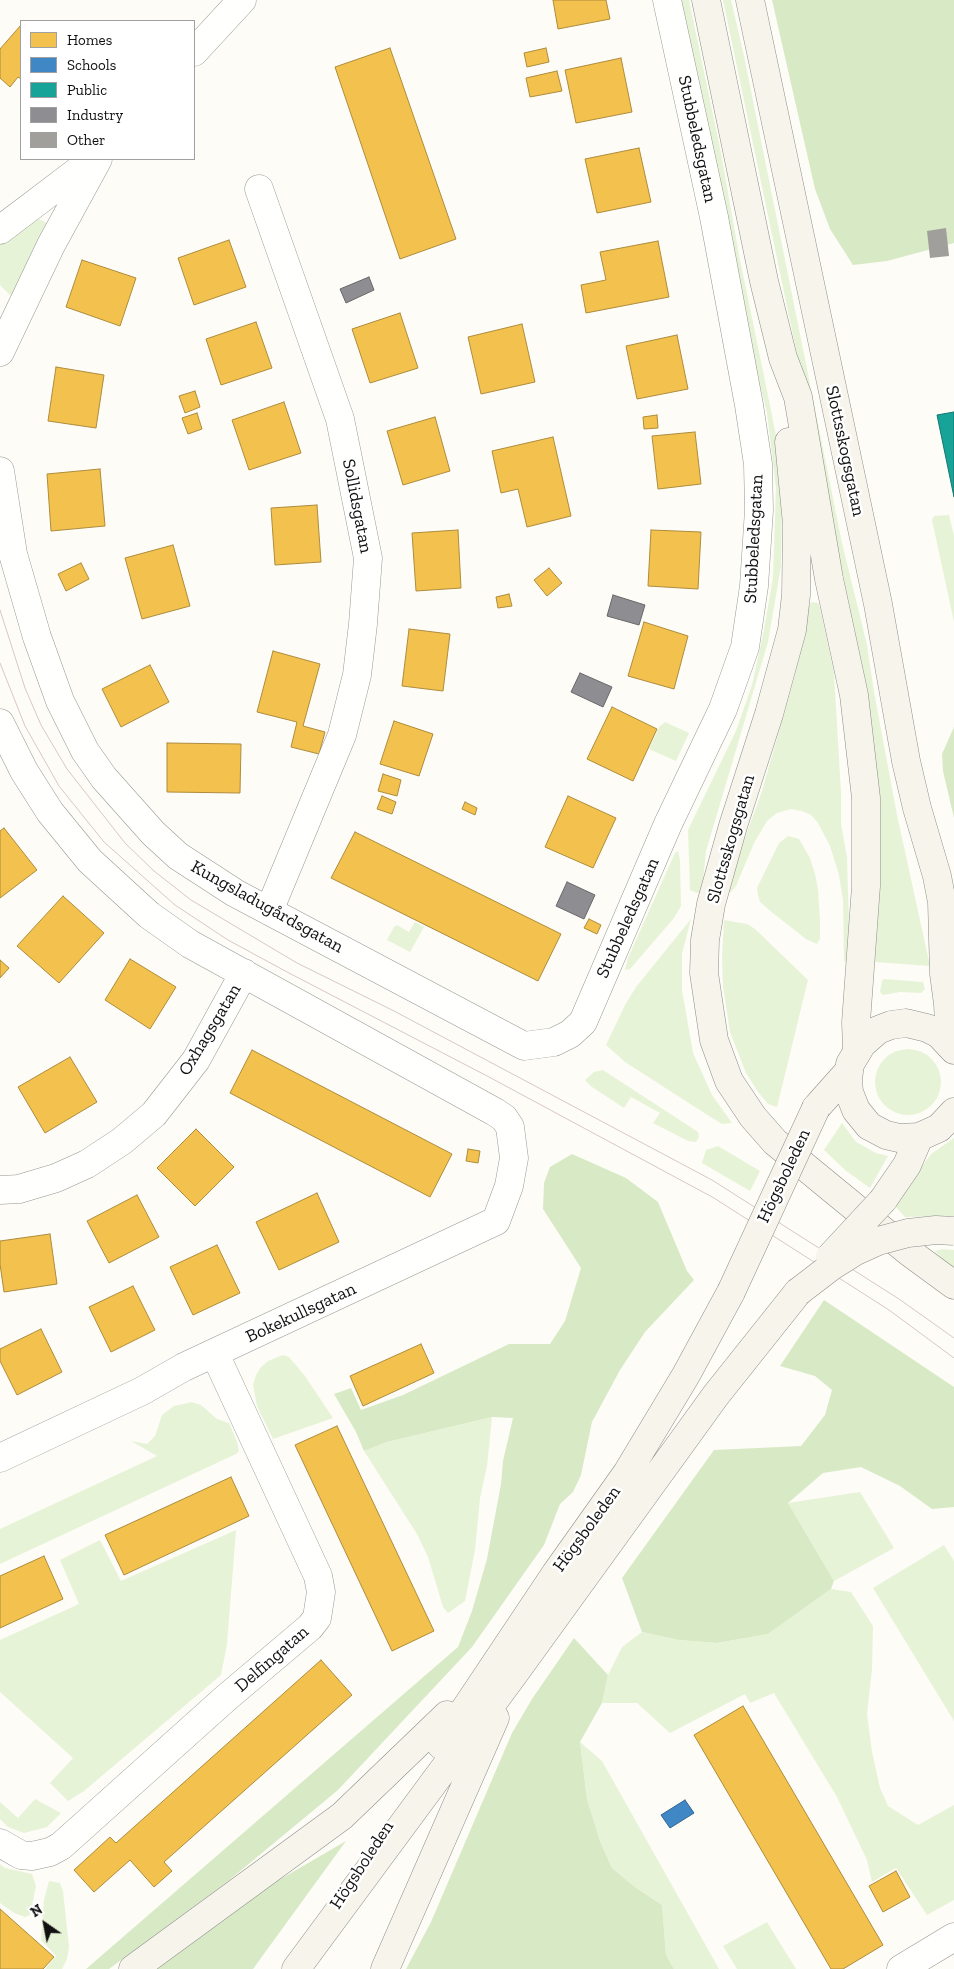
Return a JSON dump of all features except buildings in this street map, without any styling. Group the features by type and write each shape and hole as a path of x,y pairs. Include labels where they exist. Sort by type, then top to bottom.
{"main road":[{"name":"Slottsskogsgatan","path":"706,0 764,281 783,358 798,397 829,579 854,695 866,798 866,886 853,1061"},
{"name":"Slottsskogsgatan","path":"750,0 878,604 906,761 917,808 933,856 942,902 944,974 952,1047"},
{"name":"Slottsskogsgatan","path":"783,358 782,399 790,449 797,524 796,595 792,630 769,714 733,826 711,904 705,940 704,973 714,1040 729,1081 753,1117 776,1142 811,1171"},
{"name":"Slottsskogsgatan","path":"942,902 954,930"},
{"name":"Högsboleden","path":"295,1969 503,1670 627,1473 686,1375 731,1292 816,1108 853,1061 866,1039 878,1030 891,1025 906,1023 920,1025 933,1030 952,1047"},
{"path":"853,1061 851,1098 856,1110 869,1126 892,1137 919,1137 939,1128 954,1112"},
{"name":"Högsboleden","path":"503,1670 798,1292 883,1200 907,1165 919,1137"},
{"name":"Högsboleden","path":"811,1171 909,1252 954,1285"},
{"name":"Högsboleden","path":"798,1292 832,1266 878,1241 908,1233 936,1230 954,1231"},
{"path":"133,1969 342,1816 432,1731 503,1670"},
{"path":"385,1969 503,1670"}],"street":[{"path":"195,51 242,0"},
{"name":"Stubbeledsgatan","path":"583,1022 738,672 745,647 754,586 759,510 758,464 714,217 667,0"},
{"path":"0,230 93,160"},
{"path":"0,352 51,245 97,160"},
{"name":"Sollidsgatan","path":"259,189 340,419 368,558 357,675 342,735 269,910"},
{"name":"Kungsladugårdsgatan","path":"0,471 13,554 37,637 60,701 85,751 126,805 178,856 235,893 328,944 524,1046 554,1042 570,1034 583,1022"},
{"path":"0,723 24,771 50,812 90,861 149,915 190,944 244,974"},
{"name":"Bokekullsgatan","path":"0,1458 496,1220 509,1186 514,1158 510,1126 504,1118 244,974"},
{"name":"Oxhagsgatan","path":"0,1190 19,1189 56,1178 87,1164 122,1141 154,1114 196,1060 244,974"},
{"name":"Delfingatan","path":"0,1843 21,1855 32,1856 50,1852 60,1846 226,1698 310,1627 317,1618 321,1592 318,1576 215,1354"},
{"path":"901,1969 954,1937"}],"green space":[{"path":"681,0 689,0 721,153 739,255 780,457 782,485 781,566 768,642 706,851 702,892 697,893 690,890 688,830 736,731 752,685 773,578 776,488 767,413 753,356"},
{"path":"723,0 731,0 744,56 842,543 867,645 897,815 930,966 875,962 876,898 864,675"},
{"path":"772,0 954,0 954,243 887,261 853,265 830,229 815,189"},
{"path":"37,218 47,223 46,229 33,251 12,297 0,285 0,240"},
{"path":"949,515 954,536 954,622 932,520 934,516"},
{"path":"812,602 818,603 820,608 834,673 841,824 847,857 850,961 844,962 843,900 839,875 830,846 818,823 811,815 791,809 777,813 767,821 754,843 736,886 731,892 725,893 762,791 795,675 809,606"},
{"path":"665,722 689,733 676,761 649,749 659,727"},
{"path":"954,727 954,818 943,771 942,754"},
{"path":"788,836 799,839 810,858 815,874 820,921 820,939 817,944 806,939 774,914 760,902 758,895 757,888 779,843"},
{"path":"678,851 680,860 681,906 674,918 630,969 625,970 628,958 675,853"},
{"path":"691,919 682,954 682,990 693,1053 712,1095 732,1123 722,1124 709,1116 625,1062 606,1045 625,1005 636,987"},
{"path":"724,920 747,924 755,929 808,980 777,1107 768,1104 746,1073 730,1032 723,986"},
{"path":"415,922 424,927 410,952 387,940 397,925 409,932"},
{"path":"884,979 923,982 925,989 921,993 900,992 883,995 880,992"},
{"path":"908,1049 921,1051 931,1059 939,1069 941,1082 939,1095 931,1105 921,1113 908,1115 895,1113 885,1105 877,1095 875,1082 877,1069 885,1059 895,1051"},
{"path":"603,1070 698,1132 699,1137 696,1142 688,1141 653,1123 660,1113 631,1097 624,1108 592,1087 585,1080 594,1072"},
{"path":"842,1123 856,1142 876,1153 888,1156 870,1188 845,1170 824,1150"},
{"path":"954,1138 954,1216 905,1217 894,1205 931,1154"},
{"path":"718,1146 760,1171 750,1191 702,1163 706,1150"},
{"path":"572,1154 626,1178 658,1202 687,1271 694,1280 645,1332 620,1370 592,1422 581,1475 573,1492 560,1504 544,1545 472,1647 338,1790 227,1882 109,1969 86,1969 458,1647 472,1611 487,1559 501,1484 503,1461 513,1418 492,1417 387,1442 364,1451 356,1432 334,1394 351,1388 361,1410 403,1395 509,1344 550,1344 565,1321 581,1268 543,1209 544,1183 550,1167"},
{"path":"943,1249 954,1250 954,1270 934,1251"},
{"path":"824,1300 954,1387 954,1507 932,1509 900,1486 861,1467 823,1473 788,1503 834,1581 831,1589 768,1634 717,1643 679,1640 642,1632 622,1578 714,1450 801,1446 825,1415 832,1390 815,1376 780,1366"},
{"path":"283,1355 289,1357 305,1376 333,1418 273,1439 257,1406 253,1385 261,1367 268,1361"},
{"path":"192,1402 201,1405 217,1419 229,1423 237,1442 239,1451 236,1454 0,1564 0,1529 157,1456 131,1441 147,1444 155,1436 162,1415 174,1406"},
{"path":"492,1417 487,1466 480,1498 475,1550 465,1601 448,1613 443,1607 428,1557 417,1534 364,1451 387,1442"},
{"path":"860,1492 894,1548 834,1581 788,1503"},
{"path":"236,1530 227,1644 221,1675 84,1791 68,1801 50,1783 73,1758 0,1692 0,1640 79,1604 60,1560 100,1540 121,1581"},
{"path":"944,1545 954,1561 954,1721 873,1588"},
{"path":"831,1589 851,1592 873,1626 872,1669 867,1714 872,1752 880,1788 888,1806 918,1825 954,1805 954,1900 927,1915 896,1868 872,1882 867,1860 837,1797 774,1693 750,1703 745,1694 670,1733 637,1703 602,1703 608,1675 622,1647 642,1632 679,1640 717,1643 768,1634"},
{"path":"574,1638 608,1675 602,1703 580,1742 587,1799 600,1841 612,1868 635,1887 662,1905 666,1955 674,1969 406,1969 431,1922 512,1733 532,1699"},
{"path":"580,1742 602,1761 719,1969 674,1969 666,1955 662,1905 635,1887 612,1868 600,1841 587,1799"},
{"path":"35,1799 61,1813 47,1827 24,1833 8,1827 0,1819 0,1802 18,1818"},
{"path":"346,1841 253,1969 153,1969 260,1891"},
{"path":"0,1864 5,1868 32,1874 36,1886 30,1915 25,1917 14,1913 0,1903"},
{"path":"49,1881 60,1883 63,1891 69,1947 67,1959 62,1969 45,1969 56,1956 41,1940 44,1900"},
{"path":"767,1922 796,1969 737,1969 723,1946"}],"tram line":[{"path":"0,610 25,688 41,725 67,769 125,843 154,871 191,900 297,963 394,1011 712,1180 899,1299 954,1338"},
{"path":"0,663 25,726 59,786 104,842 175,905 228,940 714,1198 889,1310 954,1358"}]}
